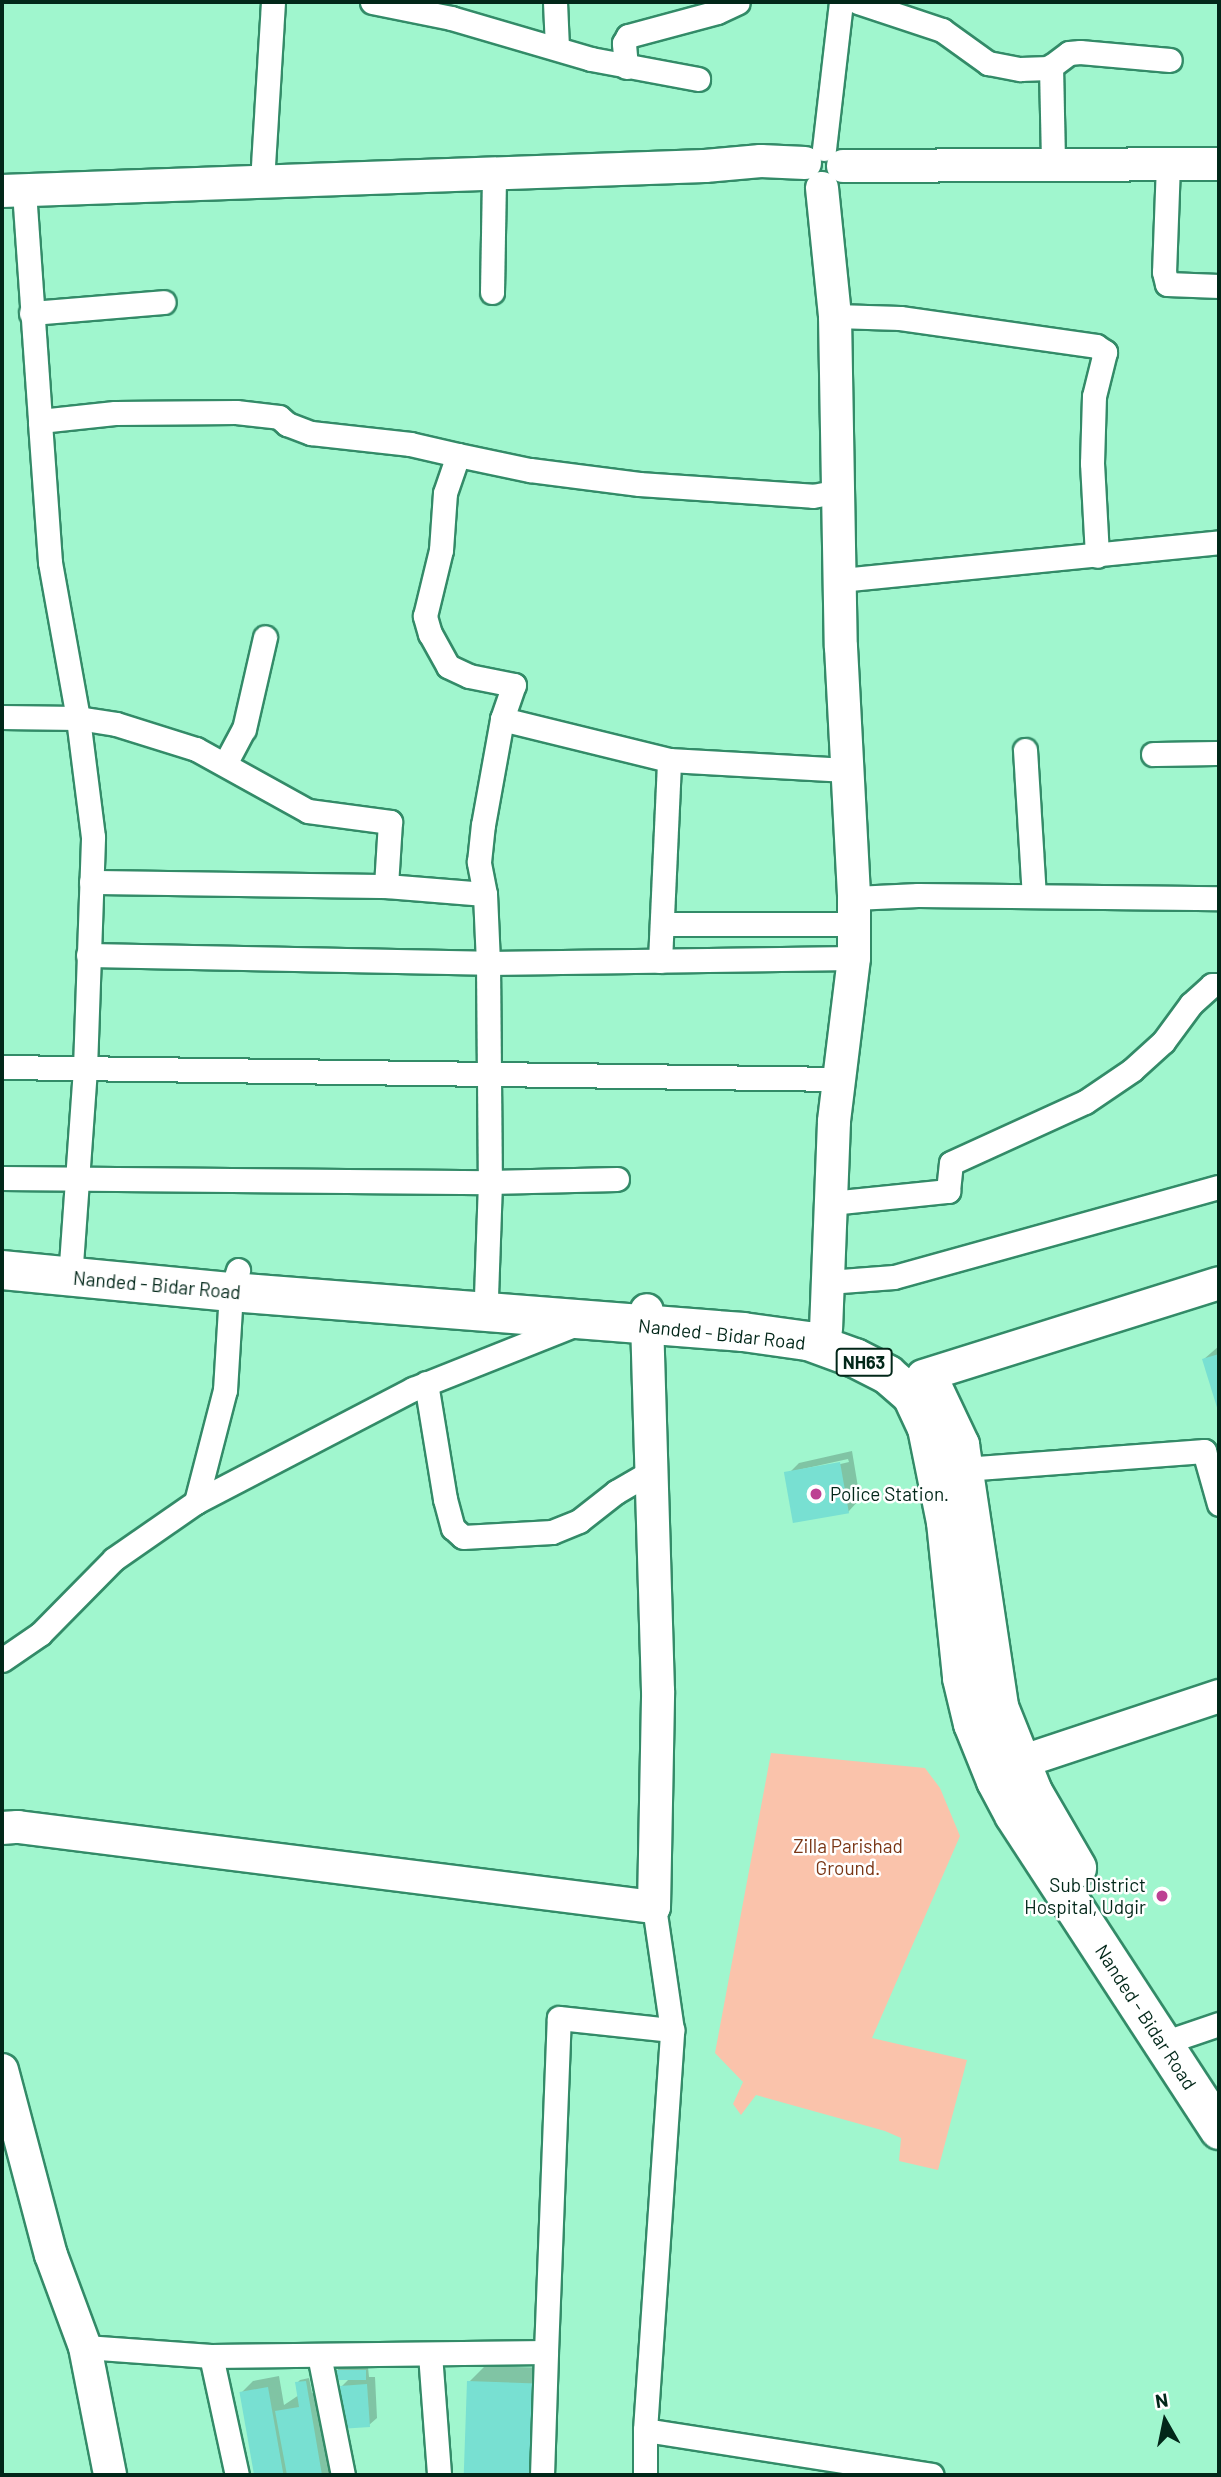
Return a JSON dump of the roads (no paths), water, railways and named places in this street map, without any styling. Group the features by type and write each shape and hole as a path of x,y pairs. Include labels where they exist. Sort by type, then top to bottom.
{"highway":[{"name":"Nanded - Bidar Road","path":"2,1248 71,1266"},
{"name":"Nanded - Bidar Road","path":"2,1270 71,1266 234,1281 584,1321 744,1317 826,1328 892,1351 923,1376 942,1400 960,1445 999,1707 1021,1762 1040,1804 1178,2038 1219,2102"},
{"name":"Nanded - Bidar Road","path":"234,1281 486,1295 808,1341 866,1363 888,1375 912,1396 927,1428 940,1484 962,1678 973,1724 996,1781 1013,1815 1219,2130"}],"street":[{"path":"262,182 273,2"},
{"path":"372,2 451,18 626,67 698,79"},
{"path":"555,2 557,48"},
{"path":"626,67 624,43 628,36 717,12 738,2"},
{"path":"826,1328 838,1079 854,958 838,491 835,316 823,167 841,2"},
{"path":"858,2 942,30 988,63 1020,69 1051,66 1069,53 1080,52 1170,60"},
{"path":"1051,66 1052,163"},
{"path":"71,1266 75,1178 85,1068 93,837 78,718 51,562 31,313 13,191 705,166 761,161 823,167 1052,163 1219,164"},
{"path":"1168,164 1164,272 1167,284 1219,286"},
{"path":"492,292 494,174"},
{"path":"31,313 164,302"},
{"path":"835,316 900,318 1096,346 1105,352 1094,396 1092,463 1097,556"},
{"path":"40,421 115,413 236,412 279,417 287,424 312,433 410,444 530,470 639,484 813,496 838,491"},
{"path":"458,455 444,493 441,550 425,615 430,634 448,666 469,676 514,685 502,719 483,825 480,862 485,894 488,963 490,1182 486,1295"},
{"path":"841,580 1219,542"},
{"path":"225,764 244,729 265,637"},
{"path":"2,717 78,718 116,724 183,745 225,764 308,811 390,822 386,886"},
{"path":"502,719 669,760 847,770"},
{"path":"1026,750 1034,897"},
{"path":"1153,754 1219,753"},
{"path":"660,961 669,760"},
{"path":"91,882 386,886 485,894"},
{"path":"662,924 854,911 919,895 1219,898"},
{"path":"88,955 488,963 854,958"},
{"path":"831,1203 948,1191 951,1163 1084,1102 1140,1063 1163,1042 1191,1004 1212,985 1219,985"},
{"path":"2,1067 838,1079"},
{"path":"2,1178 490,1182 617,1179"},
{"path":"828,1282 894,1277 1219,1187"},
{"path":"195,1502 225,1390 234,1281"},
{"path":"923,1376 1219,1283"},
{"path":"645,2475 645,2430 672,2030 654,1908 658,1691 647,1318"},
{"path":"2,1660 40,1634 114,1559 195,1502 426,1383 584,1321"},
{"path":"426,1383 446,1499 453,1528 463,1537 552,1532 579,1521 616,1492 652,1471"},
{"path":"964,1469 1204,1451 1219,1504"},
{"path":"1021,1762 1219,1696"},
{"path":"2,1828 19,1827 654,1908"},
{"path":"542,2475 559,2018 672,2030"},
{"path":"1178,2038 1219,2024"},
{"path":"2,2070 51,2255 85,2347 110,2475"},
{"path":"85,2347 211,2356 546,2352"},
{"path":"430,2354 439,2475"},
{"path":"319,2355 343,2475"},
{"path":"211,2356 236,2475"},
{"path":"645,2430 931,2475"}],"place":[{"name":"Police Station.","path":"816,1494"},
{"name":"Sub District Hospital, Udgir","path":"1162,1896"}],"park label":[{"name":"Zilla Parishad Ground.","path":"848,1857"}]}
